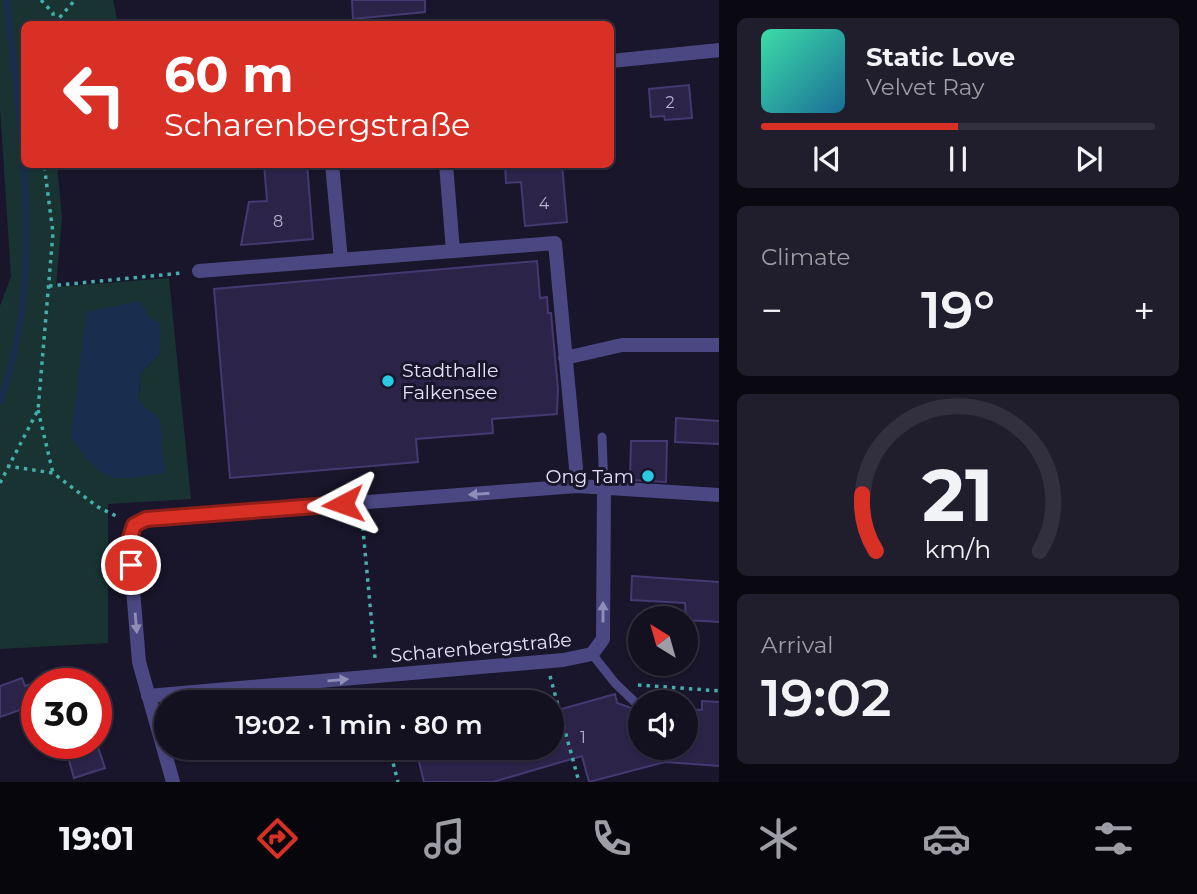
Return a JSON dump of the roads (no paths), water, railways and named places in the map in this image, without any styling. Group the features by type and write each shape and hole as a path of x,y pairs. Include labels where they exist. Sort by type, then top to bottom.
{"street":[{"path":"614,61 719,50"},
{"path":"332,168 341,261"},
{"path":"446,168 453,251"},
{"path":"199,271 555,243 576,468"},
{"path":"565,358 622,345 719,345"},
{"path":"173,782 139,662 129,541 134,525 146,519 577,486 604,490 719,495"},
{"name":"Scharenbergstraße","path":"148,696 546,661 592,654 603,639 604,490"}],"lane":[{"path":"602,437 604,490"},
{"path":"592,654 628,695"}],"water":[{"path":"140,301 149,317 161,324 159,355 140,374 139,402 160,419 165,473 120,478 110,476 93,465 71,438 86,312"}],"waterway":[{"path":"7,0 21,142"},
{"path":"0,402 14,353 23,303 26,253 23,168"}],"place":[{"name":"Stadthalle Falkensee","path":"388,381"},
{"name":"Ong Tam","path":"648,476"}]}
